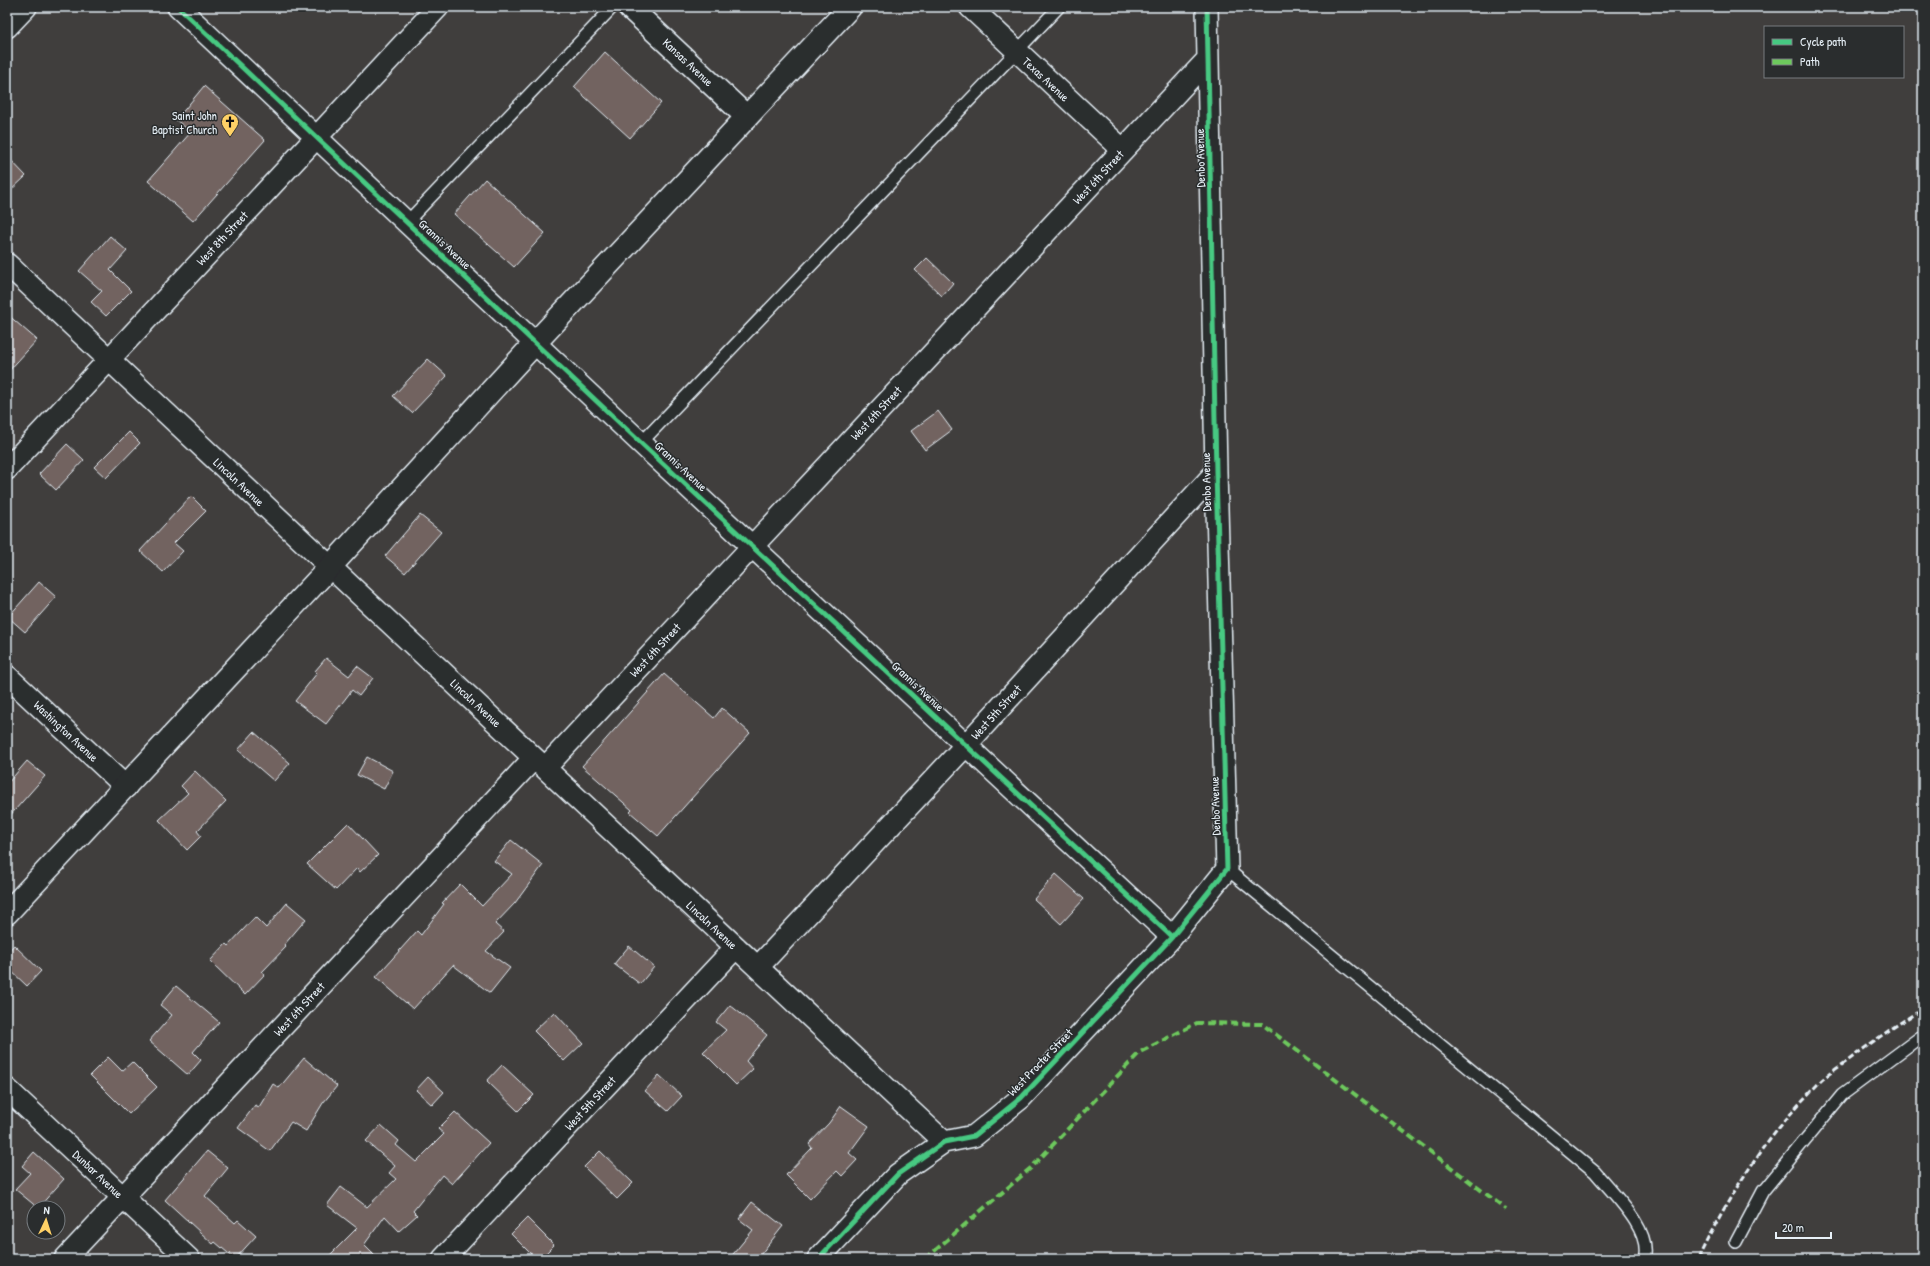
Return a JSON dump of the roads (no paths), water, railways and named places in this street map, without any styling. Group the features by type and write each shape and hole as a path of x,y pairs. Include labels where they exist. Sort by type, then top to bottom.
{"main road":[{"name":"Kansas Avenue","path":"629,7 747,117"},
{"path":"7,913 330,567 535,343 850,7"}],"street":[{"path":"7,27 26,7"},
{"name":"Grannis Avenue","path":"178,7 641,443 1172,937"},
{"name":"West 8th Street","path":"7,469 438,7"},
{"name":"Texas Avenue","path":"970,7 1123,150"},
{"name":"Denbo Avenue","path":"1207,7 1216,472 1227,869"},
{"name":"West 6th Street","path":"65,1259 539,763 752,545 1208,59"},
{"name":"Lincoln Avenue","path":"7,264 944,1142"},
{"name":"West 5th Street","path":"758,967 966,745 1216,472"},
{"name":"Washington Avenue","path":"7,676 126,787"},
{"path":"1172,937 1227,869"},
{"name":"West Procter Street","path":"818,1259 898,1174 944,1142 974,1136 1021,1098 1172,937"},
{"name":"West 5th Street","path":"443,1259 736,947"},
{"name":"Dunbar Avenue","path":"7,1089 189,1259"}],"lane":[{"path":"407,222 613,7"},
{"path":"641,443 1058,7"},
{"path":"1227,869 1595,1172 1640,1227 1646,1254 1644,1259"},
{"path":"1736,1242 1763,1191 1842,1095 1923,1035"}],"railway":[{"path":"1698,1259 1722,1212 1750,1167 1799,1104 1831,1073 1883,1034 1923,1009"}],"place":[{"name":"Saint John Baptist Church","path":"230,137"}]}
